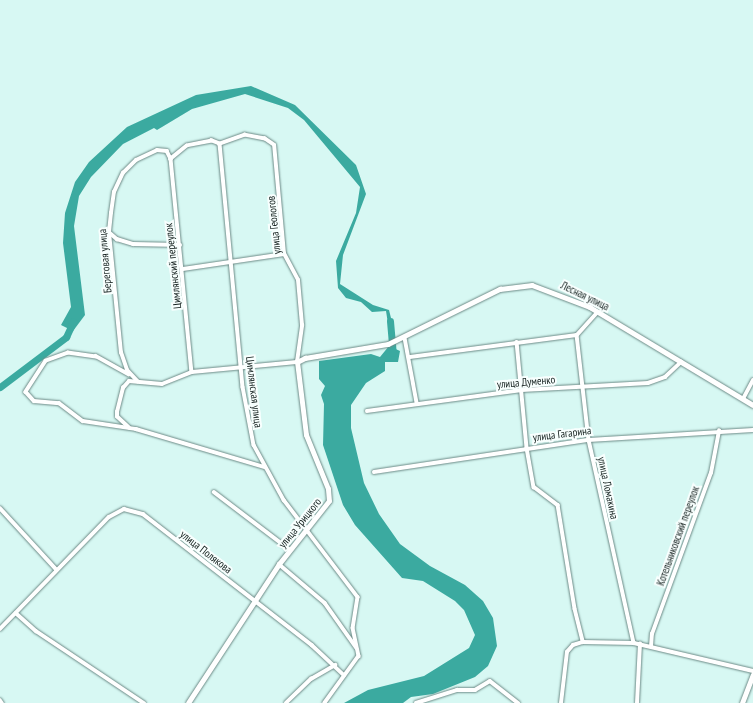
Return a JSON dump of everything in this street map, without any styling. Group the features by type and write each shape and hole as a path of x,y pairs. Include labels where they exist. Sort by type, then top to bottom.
{"street":[{"name":"улица Геологов","path":"220,144 255,135 274,145 277,155 284,254 298,280 302,325 297,362"},
{"path":"171,159 187,146 212,141 220,144"},
{"name":"Цимлянская улица","path":"220,144 231,264 250,430 264,467 305,528 358,597 353,628 358,660 344,675"},
{"name":"Береговая улица","path":"130,375 118,335 115,265 109,232 114,192 128,167 158,150 166,151 171,159"},
{"name":"Цимлянский переулок","path":"171,159 192,372"},
{"path":"109,232 117,239 133,244 180,245"},
{"path":"183,269 231,264 284,254"},
{"name":"Лесная улица","path":"297,362 319,354 388,344 398,341 493,292 516,285 551,290 598,312 753,405"},
{"path":"410,357 577,335 598,312"},
{"name":"улица Ломакина","path":"577,335 589,440 634,643"},
{"path":"405,338 410,357 417,403"},
{"path":"517,342 527,448 534,486 558,505 575,609 583,642"},
{"path":"138,382 130,375 96,357 68,353 46,361 26,392 34,401 59,403 83,421 129,428 264,467"},
{"path":"129,428 117,417 117,412 126,383 138,382 162,384 192,372 297,362"},
{"name":"улица Урицкого","path":"188,703 289,549 305,528 328,505 330,494 307,440 297,362"},
{"name":"улица Думенко","path":"367,411 417,403 522,390 648,383 665,377 681,362"},
{"path":"743,399 753,380"},
{"name":"улица Гагарина","path":"374,472 527,448 589,440 753,430"},
{"name":"Котельниковский переулок","path":"651,646 652,634 710,473 719,431"},
{"path":"214,492 289,549"},
{"path":"0,508 57,570"},
{"name":"улица Полякова","path":"0,629 116,512 130,510 143,514 335,665 344,675"},
{"path":"279,564 325,603 356,647"},
{"path":"16,614 36,631 144,703"},
{"path":"561,703 567,652 572,645 583,642 640,644 753,671"},
{"path":"637,703 640,644"},
{"path":"286,703 311,680 335,665"},
{"path":"326,703 344,675"},
{"path":"742,703 753,675"},
{"path":"416,703 457,690 476,690 490,682 518,703"},
{"path":"428,700 432,703"}],"water":[{"path":"251,86 295,105 356,165 366,194 343,255 340,284 373,305 389,310 394,330 389,330 386,311 372,312 361,302 346,298 338,288 336,261 356,213 360,187 304,120 288,108 245,94 192,109 157,130 154,128 123,144 91,177 79,196 74,226 85,315 73,331 61,325 71,307 63,243 65,213 75,182 89,162 127,127 196,95"},
{"path":"389,346 400,351 398,362 385,362 385,371 366,383 351,405 351,428 364,483 379,514 400,544 430,566 465,585 483,601 493,618 497,646 488,666 475,677 433,694 411,697 403,703 344,703 368,690 424,676 469,648 475,635 464,610 455,601 423,581 402,578 355,525 343,505 323,445 324,404 321,395 325,386 319,379 319,361 371,354 380,357"}],"waterway":[{"path":"390,321 393,353"},
{"path":"0,387 66,337 73,322"}]}
